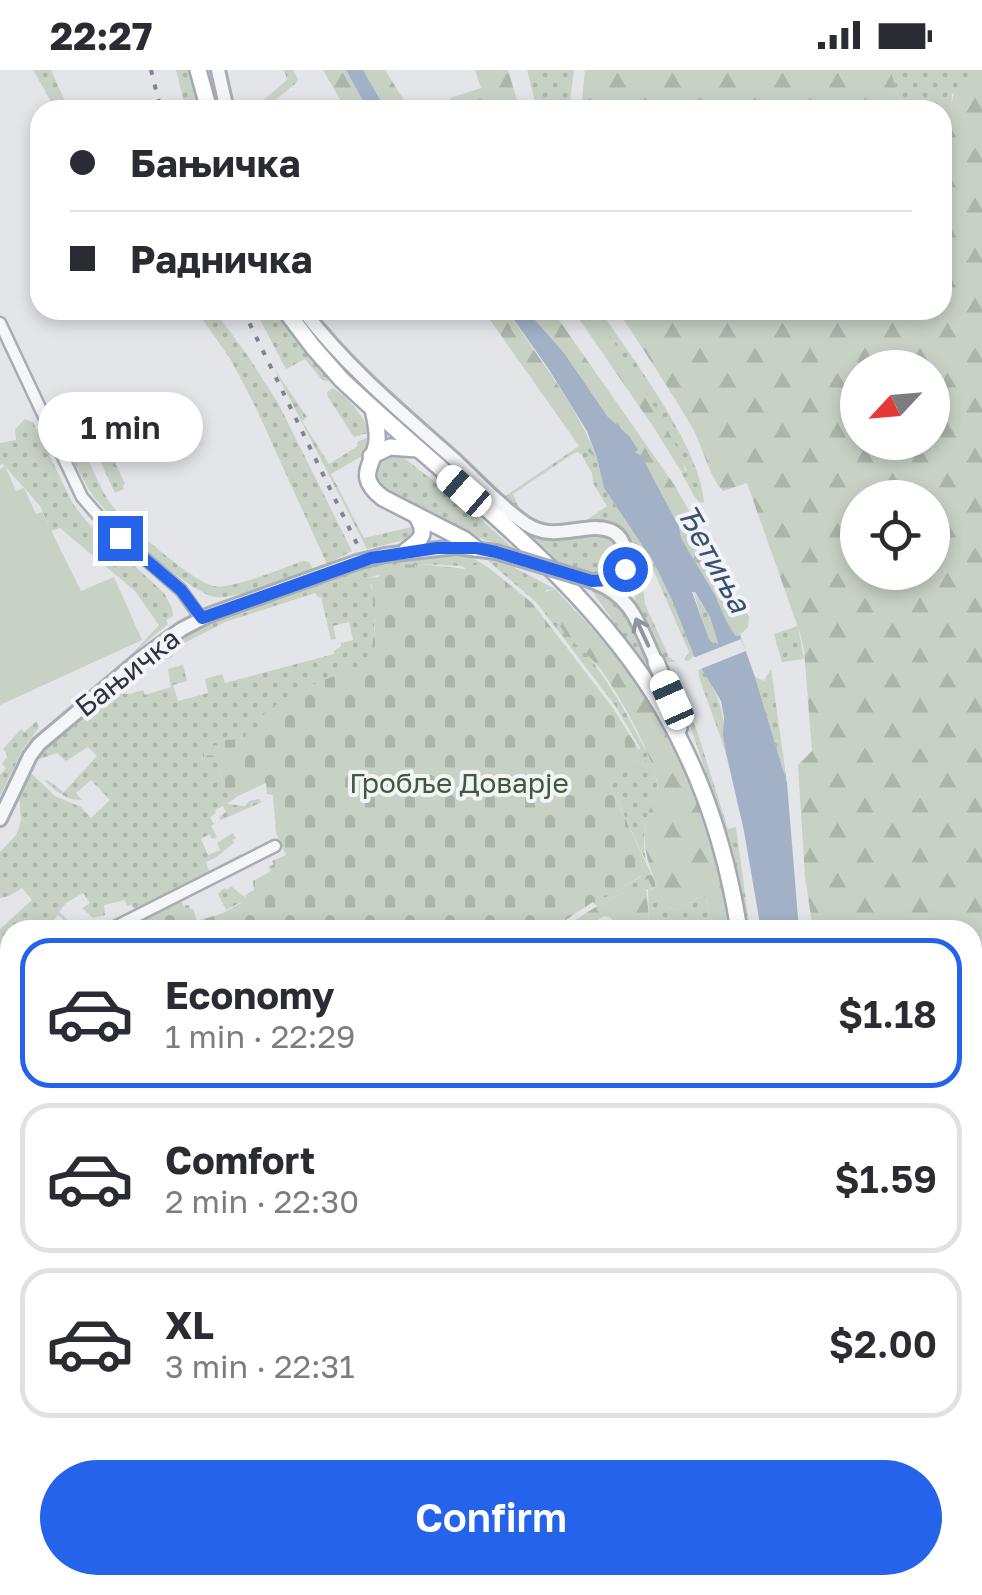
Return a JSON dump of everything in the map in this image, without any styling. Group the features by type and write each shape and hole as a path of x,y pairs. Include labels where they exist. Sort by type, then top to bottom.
{"main road":[{"path":"198,70 206,100"},
{"path":"293,320 324,360 373,409 574,594 634,666 663,709 698,780 718,835 737,920"},
{"path":"373,409 378,438 366,475 372,488 382,498 476,548"},
{"path":"371,456 390,447 418,449"},
{"path":"406,552 419,542 423,532 416,516"},
{"path":"656,662 672,700 683,746"}],"street":[{"path":"218,70 225,100"},
{"path":"311,320 361,376 530,526 551,533 613,531 625,548 628,602 656,662"},
{"path":"0,323 82,497 108,526 181,590 202,618"},
{"name":"Бањичка","path":"0,819 30,756 52,731 166,640 202,618 357,562 437,548 476,548 592,581 628,602"},
{"path":"592,581 609,580 625,569"},
{"path":"129,920 275,846"}],"green space":[{"path":"33,70 51,70 64,100 50,100"},
{"path":"176,70 190,70 198,100 184,100"},
{"path":"284,70 293,70 298,79 275,100 263,100 285,82"},
{"path":"323,70 346,70 362,100 340,100"},
{"path":"363,70 385,70 404,100 380,100"},
{"path":"475,70 508,70 517,100 450,100 481,88"},
{"path":"527,70 574,70 570,100 534,100"},
{"path":"585,70 891,70 897,94 903,100 582,100"},
{"path":"891,70 982,70 982,74 952,94 952,100 903,100 897,94"},
{"path":"982,74 982,920 811,920 798,765 812,751 800,633 747,483 723,491 718,485 693,429 623,320 952,320 952,105 956,88 970,76"},
{"path":"203,320 221,320 248,356 278,403 352,551 327,564 231,360"},
{"path":"260,320 283,320 329,378 322,380 305,359 286,369"},
{"path":"302,320 346,369 523,531 548,539 607,537 618,546 620,564 613,572 596,574 556,561 375,401 330,356"},
{"path":"490,320 514,320 567,400 597,458 579,446"},
{"path":"534,320 559,320 675,486 749,617 748,627 740,635 730,629 637,450"},
{"path":"580,320 599,320 661,417 685,472"},
{"path":"599,320 607,320 678,429 700,480 704,502 696,499 681,472 686,469"},
{"path":"275,370 307,417 302,421 329,464 358,446 357,442 370,440 362,456 331,474 364,538 416,526 417,537 367,549"},
{"path":"333,388 355,408 368,433 354,437 328,397 327,392"},
{"path":"87,418 95,420 124,489 115,493 83,425"},
{"path":"25,419 33,422 73,504 88,523 164,593 172,608 168,624 130,656 159,625 135,591 60,528 51,531 40,506 0,465 0,443 16,440 15,429"},
{"path":"68,424 75,430 115,509 190,574 222,586 303,561 313,569 226,597 204,593 187,583 131,536 92,494 61,431"},
{"path":"579,446 597,458 604,488 654,563 694,656 688,661 684,660 689,652 652,567 640,573 645,604 669,657 676,662 668,662 661,655 644,627 634,595 634,554 629,536 617,526 582,523 607,506 581,454 571,455 513,494 519,508 504,497"},
{"path":"394,454 466,506 515,550 416,511 382,489 374,479 374,467 379,457"},
{"path":"5,466 16,491 24,488 36,514 42,512 81,591 114,577 142,640 0,705 0,469"},
{"path":"456,553 468,555 489,568 420,564 416,569 405,565 367,578 375,607 371,662 317,683 259,733 218,741 224,784 230,797 238,796 227,804 245,806 259,799 262,802 221,820 219,817 226,812 223,806 215,810 210,817 217,837 212,839 210,834 201,839 208,855 220,850 217,843 233,833 236,838 206,862 209,871 241,854 244,859 137,913 125,900 104,905 105,915 93,918 82,908 90,903 83,893 59,912 68,920 58,915 54,920 10,920 32,900 22,888 0,898 0,852 19,828 19,793 29,771 55,796 81,807 91,818 110,800 91,780 76,793 82,800 66,797 45,781 64,792 97,756 88,747 66,761 57,753 34,761 44,748 108,693 143,690 145,695 171,687 168,669 183,665 187,681 173,685 178,701 208,693 205,679 222,674 225,683 334,654 341,643 353,640 349,622 333,626 336,639 331,640 321,597 315,593 225,622 171,650 173,657 163,660 159,656 191,632 215,621 387,560"},
{"path":"486,556 555,589 546,590 541,601 594,664 643,746 655,772 657,788 645,827 646,861 609,784 645,761 640,748 616,707 537,603"},
{"name":"Гробље Доварје","path":"419,564 466,569 468,564 489,568 531,602 613,708 646,761 609,784 657,886 652,888 648,879 641,876 599,898 601,904 593,902 566,920 200,920 241,903 254,890 253,881 271,871 272,861 286,855 276,833 273,795 267,794 266,783 231,798 216,757 204,757 204,750 210,750 218,741 259,733 259,719 283,700 370,662 375,626 372,585 366,583 366,578 379,577 380,569 390,570 390,566 416,565 419,569"},
{"path":"590,588 620,606 655,669 665,696"},
{"path":"555,589 622,664 650,705 695,797 716,862 728,920 712,920 705,896 674,909 651,896 650,890 657,886 645,840 646,821 657,790 654,769 602,671 569,638 541,601 541,593"},
{"path":"693,591 710,617 716,647 709,640"},
{"path":"798,626 804,659 782,662 774,634"},
{"path":"702,669 721,709 726,753 700,680 698,670"},
{"path":"771,669 787,783 755,677 764,681"},
{"path":"683,699 697,731 728,829 736,827 749,920 743,920 709,785 680,701"},
{"path":"37,721 39,727 23,749 0,796 0,775 6,768 2,764 7,757 3,749 21,729 24,732"},
{"path":"642,876 648,879 650,890 672,909 705,896 712,920 649,920 648,889 630,889 601,904 598,898"},
{"path":"646,885 649,920 612,920 605,916 598,920 575,920 597,906"},
{"path":"231,886 247,899 226,910 218,894"},
{"name":"Гробље Доварје","path":"180,899 184,906 193,909 197,920 137,920"}],"water":[{"path":"346,70 363,70 380,100 362,100"},
{"name":"Ђетиња","path":"514,320 535,320 564,353 607,416 630,437 730,629 740,635 787,783 798,920 759,920 726,753 721,701 694,656 654,563 604,488 587,431","holes":["692,592 710,617 716,647 709,639"]}],"pier":[{"path":"741,639 746,651 698,670 693,658"}],"railway":[{"path":"151,70 158,100"},
{"path":"248,320 357,544"}],"route":[{"path":"120,538 181,590 202,618 371,558 437,548 496,552 592,581 609,580 625,569"}]}
